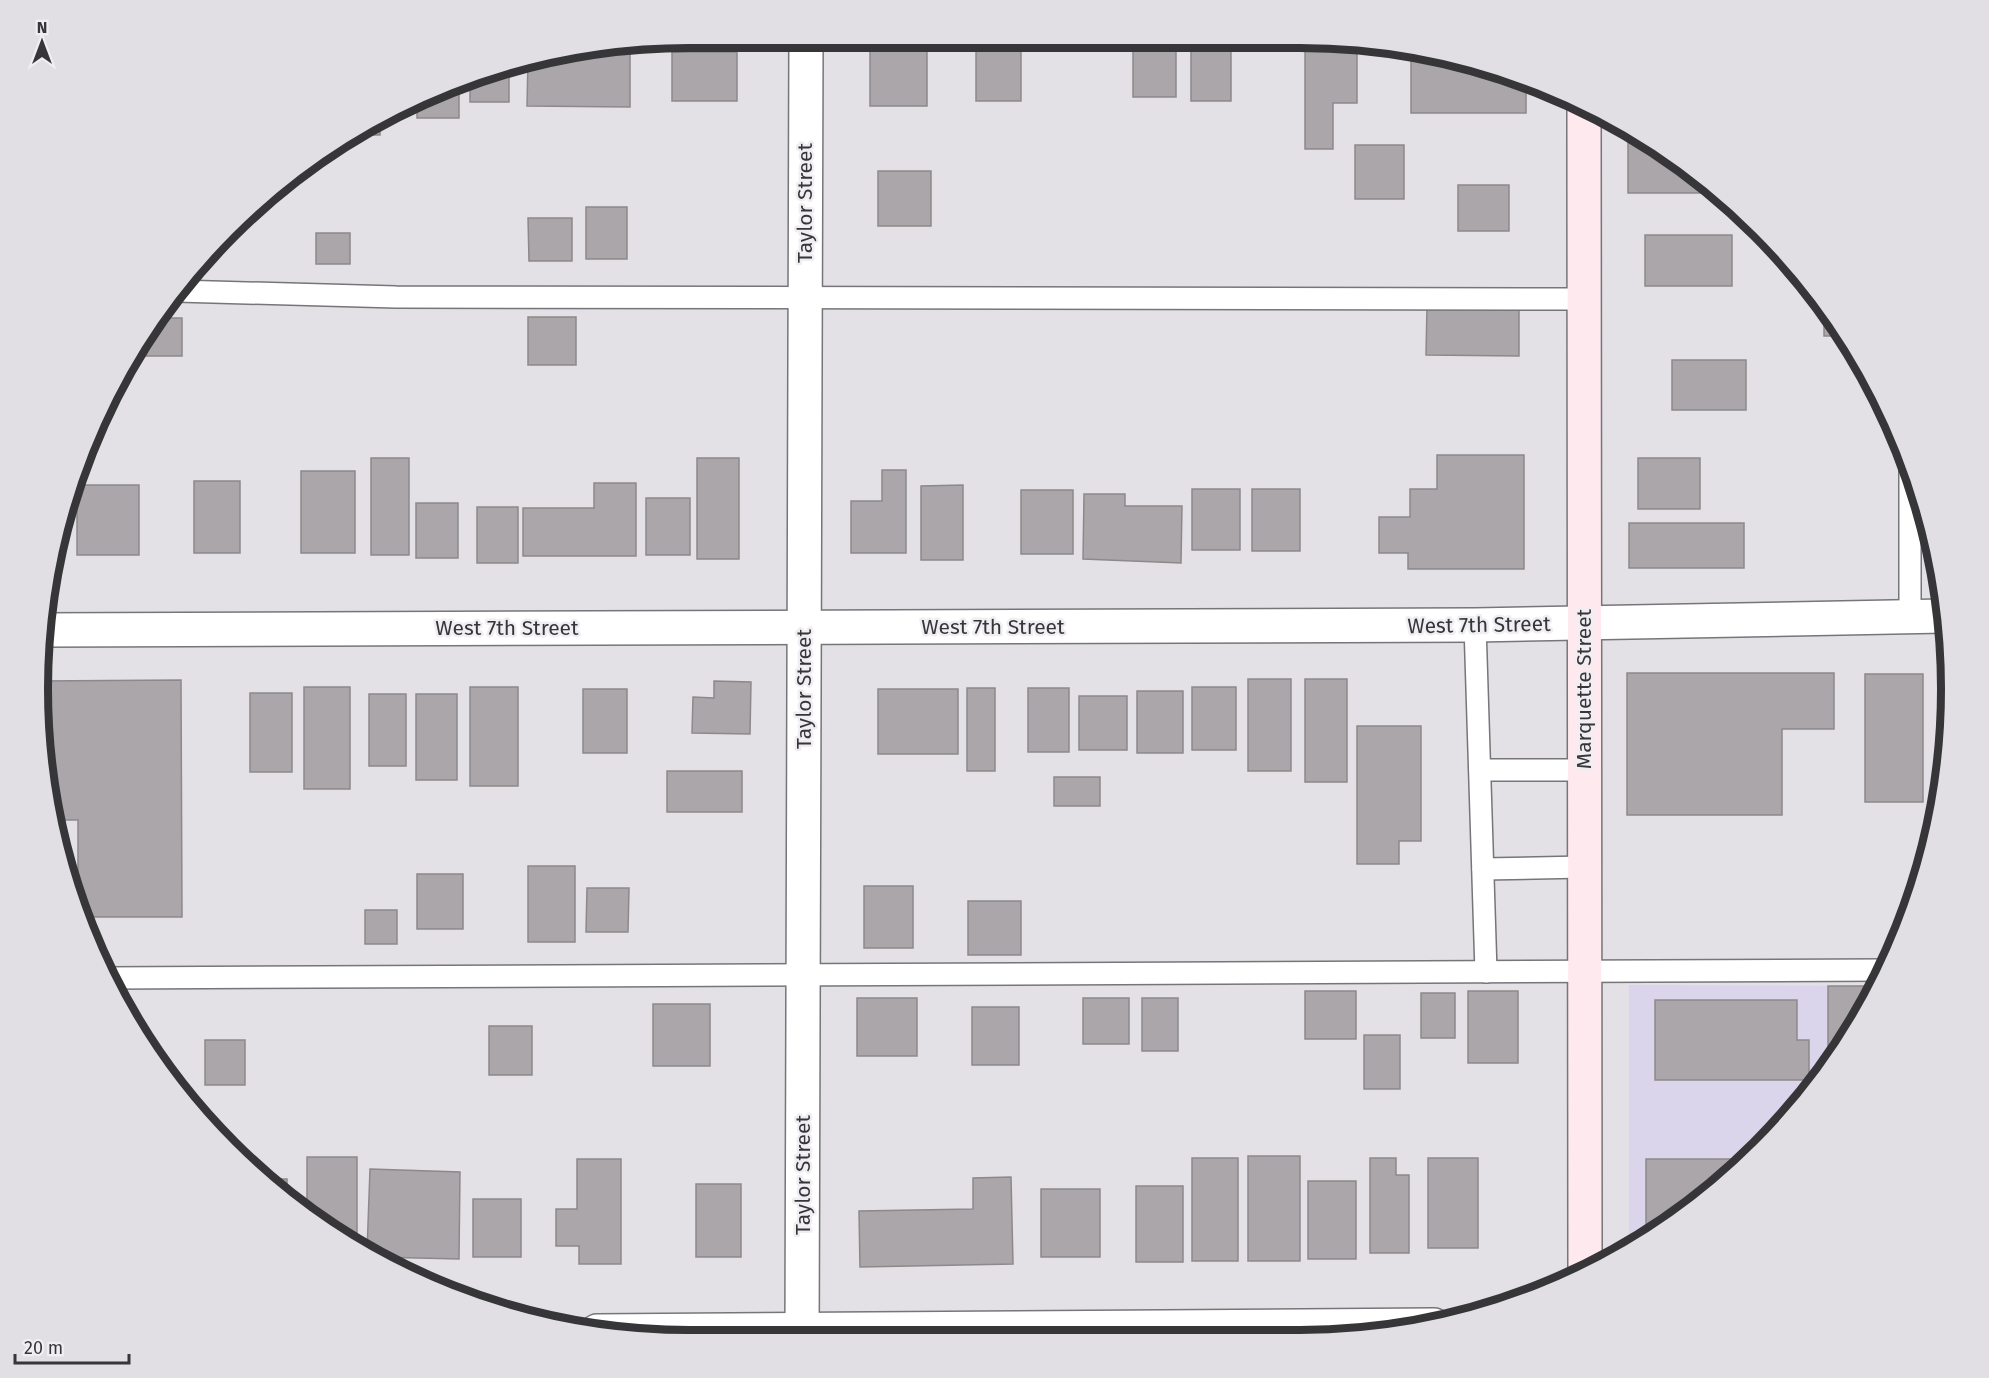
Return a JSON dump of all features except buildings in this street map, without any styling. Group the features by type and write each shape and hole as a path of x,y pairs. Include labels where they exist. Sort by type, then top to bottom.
{"street":[{"name":"Taylor Street","path":"802,1330 806,48"},
{"name":"Marquette Street","path":"1584,114 1585,1263"},
{"name":"West 7th Street","path":"51,630 1475,625 1937,616"},
{"path":"1118,1330 1374,1326"}],"lane":[{"path":"186,291 396,297 1584,299"},
{"path":"1910,493 1910,616"},
{"path":"1475,625 1486,972"},
{"path":"1480,770 1584,770"},
{"path":"1483,869 1584,867"},
{"path":"117,978 1876,970"}],"shaded area":[{"path":"1629,985 1868,986 1833,1045 1782,1112 1723,1171 1690,1198 1629,1238"}]}
